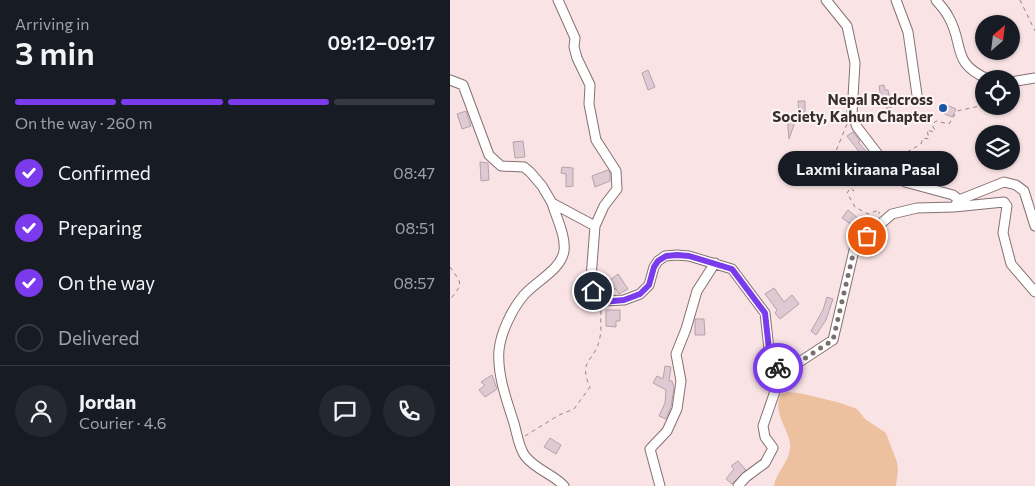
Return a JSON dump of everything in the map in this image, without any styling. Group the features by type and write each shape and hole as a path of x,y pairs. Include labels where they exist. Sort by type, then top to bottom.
{"street":[{"path":"558,0 575,38 574,47 577,58 590,85 589,104 596,140 616,171 617,189 604,206 596,226 591,278 593,291 603,302 624,300 640,294 649,285 654,267 658,261 666,256 689,256 732,269 765,313 769,349 781,374"},
{"path":"826,0 847,26 854,63 852,114 857,127 890,170 905,182 953,194 956,204"},
{"path":"896,0 908,32 917,95"},
{"path":"936,0 948,16 964,63 975,74"},
{"path":"1020,80 1035,78"},
{"path":"450,80 462,85 489,155 502,166 524,167 530,172 542,186 552,203 562,234 564,251 558,264 525,293 517,304 502,336 499,350 500,369 508,407 521,450 536,467 564,486"},
{"path":"956,204 1004,182 1016,185 1024,191 1035,226"},
{"path":"738,486 746,477 765,463 773,448 765,437 763,426 781,374 833,340 855,246 892,214 917,208 1004,202 1007,206 1003,233 1011,264 1035,292"},
{"path":"552,203 596,226"},
{"path":"660,486 650,448 667,431 677,409 681,382 676,354 686,329 697,290 715,263"}],"path":[{"path":"1020,0 1035,31"},
{"path":"886,165 921,144 923,138 929,139 927,130 934,132 935,130 932,125 936,121 949,124 957,111 975,107"},
{"path":"852,114 836,151 853,182 851,188 854,191 847,191 855,207 868,214 879,210 878,225"},
{"path":"450,267 459,280 460,286 450,300"},
{"path":"517,432 523,437 559,415 574,410 590,387 585,375 585,367 598,348 603,302"}],"shaded area":[{"path":"787,392 837,402 857,409 865,419 886,433 897,462 896,486 774,486 790,449 790,443 778,406 781,394"}],"building":[{"path":"648,70 655,87 648,90 642,73"},
{"path":"884,85 885,90 888,90 892,107 887,109 883,99 881,99 879,86"},
{"path":"798,101 805,101 805,123 795,122 789,139 787,115 799,114"},
{"path":"942,103 956,109 952,117 938,111"},
{"path":"466,111 471,126 462,129 457,114"},
{"path":"853,132 860,141 858,142 881,168 873,173 847,136"},
{"path":"523,141 525,157 515,158 513,142"},
{"path":"480,162 488,163 489,180 481,181"},
{"path":"562,167 573,168 573,186 566,187 566,174 561,173"},
{"path":"608,170 610,181 595,187 592,176"},
{"path":"848,210 860,220 855,227 842,218"},
{"path":"618,274 628,289 619,294 615,288 611,294 605,295 602,291 609,281"},
{"path":"774,288 784,302 792,295 799,304 780,319 775,313 777,310 765,294"},
{"path":"827,297 833,299 826,320 816,335 811,331 823,310"},
{"path":"606,310 620,310 620,321 616,321 616,327 606,326"},
{"path":"695,319 704,319 705,335 695,335"},
{"path":"665,366 671,367 669,381 672,381 674,388 671,407 666,419 659,416 665,403 666,390 653,383 657,376 663,379"},
{"path":"492,375 497,389 485,397 479,390 485,385 481,382"},
{"path":"550,438 561,445 556,454 544,447"},
{"path":"738,461 746,470 732,484 726,479 734,469 731,466"}],"way so far":[{"path":"778,368 781,374 833,340 855,246 867,236"}],"place":[{"name":"Nepal Redcross Society, Kahun Chapter","path":"943,108"},
{"name":"Laxmi kiraana Pasal","path":"867,236"}],"route":[{"path":"593,291 603,302 624,300 640,294 649,285 653,277 654,267 658,261 666,256 689,256 732,269 765,313 769,349 778,368"}]}
